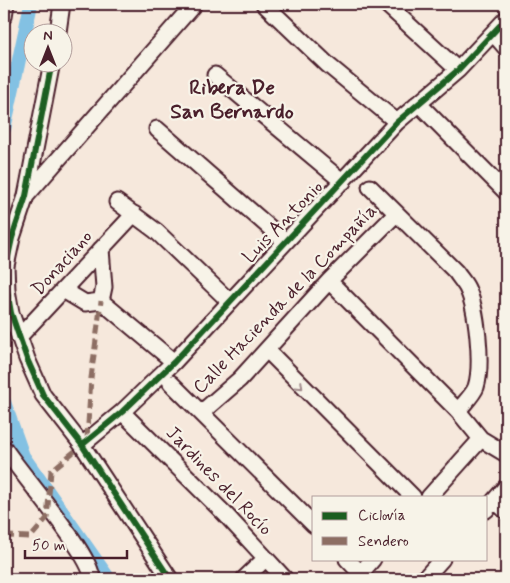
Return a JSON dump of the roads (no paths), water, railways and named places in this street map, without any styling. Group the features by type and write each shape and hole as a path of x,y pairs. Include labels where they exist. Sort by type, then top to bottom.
{"street":[{"path":"4,16 6,4"},
{"path":"59,22 62,4"},
{"path":"26,196 194,4"},
{"path":"264,4 328,65 398,122"},
{"path":"386,4 458,70"},
{"name":"Luis Antonio","path":"82,445 122,412 174,362 398,122 458,70 506,19"},
{"path":"492,34 506,48"},
{"path":"50,72 26,196 12,238 6,266 8,298 19,338 35,379 44,395 82,445 170,579"},
{"path":"215,74 343,182"},
{"path":"418,103 506,192"},
{"path":"157,129 285,241"},
{"path":"370,187 456,272 470,295 478,341 479,374 476,389 458,411"},
{"path":"117,202 156,231 229,301"},
{"name":"Donaciano","path":"19,338 65,291 101,248 134,214"},
{"name":"Calle Hacienda de la Compañía","path":"202,412 240,378 329,281 396,214"},
{"path":"101,248 104,287 101,301"},
{"path":"329,281 458,411 481,439 506,454"},
{"path":"65,291 85,303 101,301 174,362"},
{"path":"267,350 290,376 412,496"},
{"path":"171,383 312,524"},
{"name":"Jardines del Rocío","path":"122,412 225,514 285,579"},
{"path":"430,496 481,439"},
{"path":"4,448 79,550 89,565 92,579"},
{"path":"506,487 490,505 506,511"},
{"path":"244,579 265,559"},
{"path":"348,560 363,576 372,560"},
{"path":"424,579 441,560"}],"waterway":[{"path":"4,129 31,4"},
{"path":"4,402 23,456 109,579"}],"district":[{"name":"Ribera De San Bernardo","path":"232,100"}]}
